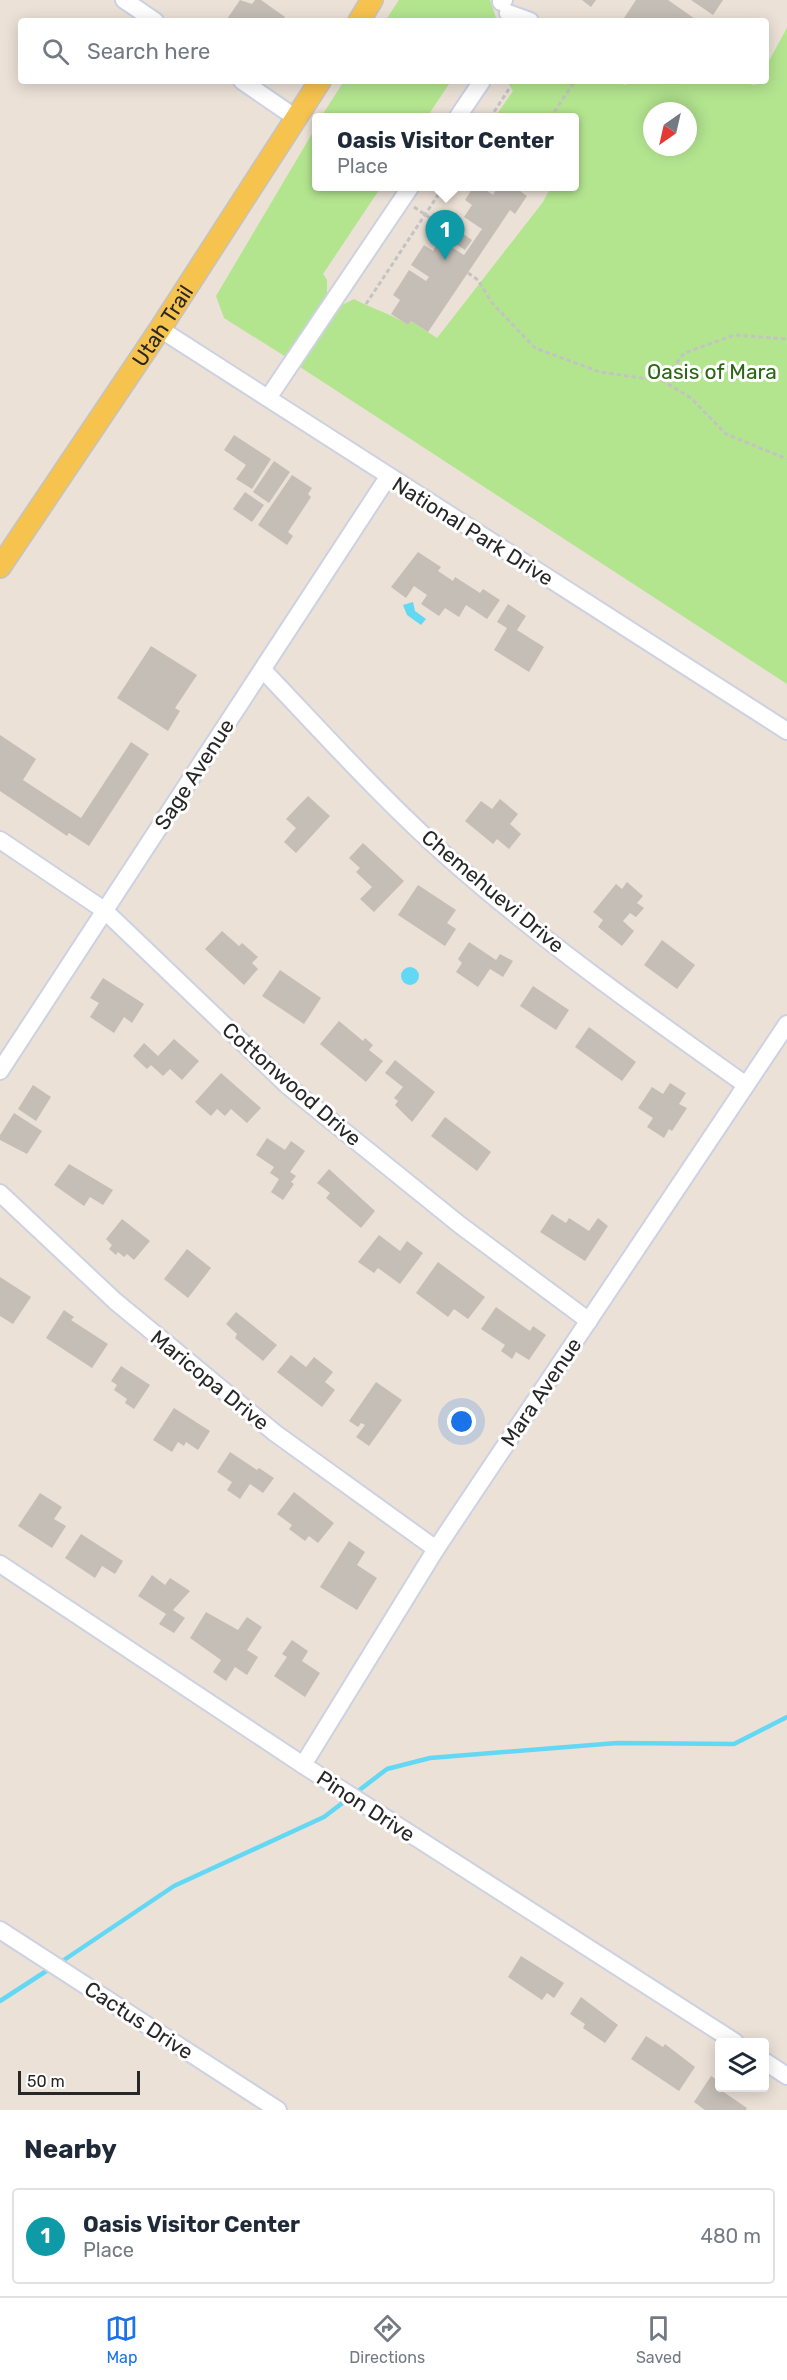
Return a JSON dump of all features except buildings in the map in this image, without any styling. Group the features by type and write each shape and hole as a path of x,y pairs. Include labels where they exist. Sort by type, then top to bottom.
{"main road":[{"path":"361,18 372,0"},
{"name":"Utah Trail","path":"0,567 160,329 318,84"}],"street":[{"path":"124,0 151,18"},
{"path":"504,7 524,18"},
{"path":"246,84 296,118"},
{"path":"460,113 480,84"},
{"path":"268,398 406,193"},
{"name":"National Park Drive","path":"160,329 787,731"},
{"name":"Sage Avenue","path":"0,1071 388,477"},
{"name":"Chemehuevi Drive","path":"263,670 388,801 453,861 633,1005 746,1085"},
{"name":"Cottonwood Drive","path":"0,840 104,910 288,1086 460,1225 590,1321"},
{"name":"Mara Avenue","path":"303,1765 436,1549 787,1024"},
{"name":"Maricopa Drive","path":"0,1192 115,1301 275,1433 436,1549"},
{"name":"Pinon Drive","path":"0,1564 303,1765 727,2038"},
{"name":"Cactus Drive","path":"0,1930 278,2110"},
{"path":"769,2064 787,2076"}],"path":[{"path":"553,113 573,84"},
{"path":"493,113 509,89"},
{"path":"366,304 441,191"},
{"path":"406,193 425,215 442,226"},
{"path":"468,273 478,280 492,303 535,348 600,372 663,381 691,398 726,434 787,459"},
{"path":"663,381 684,353 735,334 787,339"}],"green space":[{"path":"399,0 490,0 496,18 387,18"},
{"name":"Oasis of Mara","path":"787,28 787,684 300,367 342,305 354,299 408,325 411,321 437,338 543,202 549,191 579,191 579,113 498,113 513,91 509,84 769,84 769,61"},
{"path":"342,84 449,84 430,113 324,113"},
{"path":"312,134 312,191 378,191 323,274 327,280 327,294 286,357 224,318 216,296"}],"water":[{"path":"413,602 415,611 426,619 421,625 407,615 403,605"},
{"path":"406,967 414,967 419,972 417,983 406,985 401,980 401,972"}],"waterway":[{"path":"58,1964 174,1886 324,1817 387,1769 430,1758 617,1743 734,1744 787,1717"},
{"path":"0,2001 51,1968"}],"place":[{"name":"Oasis Visitor Center","path":"445,260"}]}
